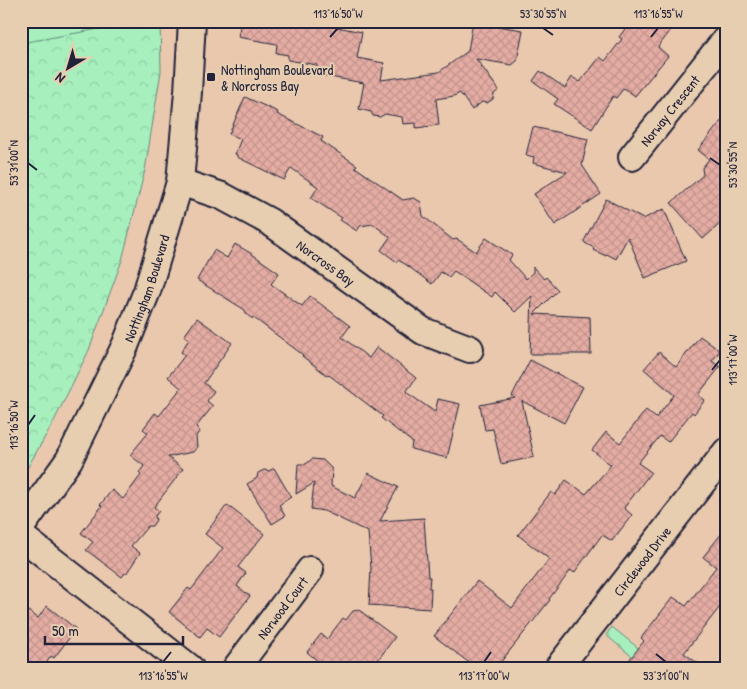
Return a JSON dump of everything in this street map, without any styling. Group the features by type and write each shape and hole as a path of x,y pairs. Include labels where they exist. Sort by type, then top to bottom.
{"street":[{"name":"Nottingham Boulevard","path":"21,527 69,460 125,346 147,291 180,182 192,21"},
{"name":"Norway Crescent","path":"632,157 726,39"},
{"name":"Norcross Bay","path":"180,182 222,196 270,222 423,331 470,349"},
{"name":"Circlewood Drive","path":"558,668 726,452"},
{"path":"21,536 190,668"},
{"name":"Norwood Court","path":"236,668 310,570"}],"green space":[{"path":"21,21 160,21 161,71 145,170 122,260 89,350 54,421 21,479"},
{"path":"21,21 138,21 138,22 21,43"},
{"path":"612,627 663,668 646,668 606,635"}],"building":[{"path":"241,21 317,21 317,23 362,32 357,58 384,63 381,80 439,72 468,51 473,21 498,21 497,26 523,30 517,61 512,65 476,59 499,90 494,94 493,99 487,103 482,102 472,110 460,93 436,99 439,125 416,128 416,123 403,124 402,117 385,114 380,117 373,116 371,112 359,109 364,83 324,76 316,73 317,65 288,60 288,55 276,53 277,44 238,37"},
{"path":"631,21 678,21 658,47 668,56 635,96 624,88 616,98 613,96 592,129 554,104 558,99 533,81 540,71 565,88 572,77 580,82 600,57 605,61 622,39 619,37"},
{"path":"245,97 278,112 277,114 323,137 321,141 357,165 355,167 403,200 414,198 421,202 423,216 453,240 457,239 476,252 486,238 512,255 509,260 526,279 533,272 533,267 558,290 534,314 590,317 591,354 530,354 532,296 515,312 495,292 492,297 454,271 449,277 441,272 432,284 405,264 398,260 397,262 381,250 390,237 373,224 360,226 357,231 340,220 342,218 311,198 318,187 291,168 284,180 237,157 235,154 241,139 229,134"},
{"path":"726,115 726,214 720,219 722,222 703,239 671,203 703,175 702,168 709,159 698,150"},
{"path":"533,127 588,139 582,165 601,194 555,225 534,194 567,172 533,163 534,157 526,155"},
{"path":"606,199 643,219 664,209 686,261 645,278 628,237 616,259 593,250 594,248 584,241"},
{"path":"235,244 279,273 271,284 302,306 310,296 350,326 342,337 369,358 377,347 416,378 406,392 435,412 438,399 460,404 447,458 411,449 412,442 381,418 383,416 254,318 251,318 246,314 245,310 197,280 214,250 227,258"},
{"path":"197,318 232,343 204,383 214,391 207,401 213,406 196,427 200,431 196,436 197,447 193,452 168,457 183,469 154,507 159,511 155,516 156,520 152,526 148,526 131,546 140,553 122,577 86,550 93,542 81,533 112,490 123,499 141,475 139,473 144,466 130,455 148,433 143,429 155,413 159,416 181,388 168,377 185,355 181,352 189,339 184,336"},
{"path":"700,336 720,351 712,361 720,367 698,395 705,400 694,414 692,412 668,442 660,436 638,463 651,472 624,508 632,515 612,541 602,535 574,573 571,570 550,600 496,668 476,668 434,636 477,581 512,608 549,559 518,535 551,492 555,495 566,480 586,494 611,465 592,450 606,432 620,443 646,410 656,418 674,395 644,369 659,352 676,367"},
{"path":"530,360 583,387 564,423 522,401 534,457 501,464 493,429 485,430 480,405 515,398 512,396"},
{"path":"312,459 323,460 332,469 331,486 355,498 368,473 398,487 380,521 424,518 428,577 430,577 429,588 431,588 430,609 369,605 371,568 368,532 324,511 311,509 314,483 296,494 298,464 306,464"},
{"path":"274,468 291,497 279,505 285,516 272,524 247,484 257,478 258,473"},
{"path":"227,505 264,534 238,567 246,573 237,586 250,596 219,637 207,628 200,637 169,612 188,588 191,590 223,548 205,534"},
{"path":"726,528 726,599 684,653 704,668 623,668 644,641 641,638 673,597 686,606 716,567 703,557"},
{"path":"21,606 38,618 47,606 76,629 54,658 51,656 43,668 21,668"},
{"path":"359,610 395,637 372,668 315,668 319,662 307,652 321,634 327,639 343,618 346,620 353,611"}],"place":[{"name":"Nottingham Boulevard & Norcross Bay","path":"211,77"}]}
